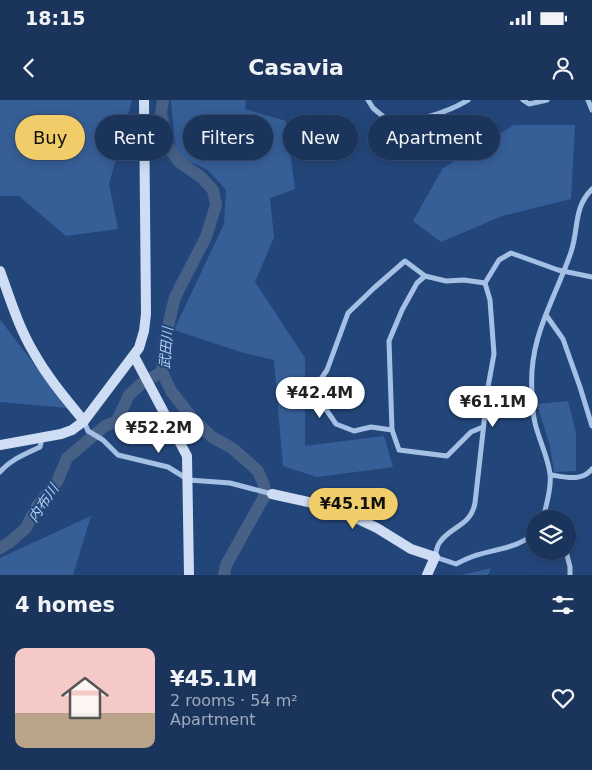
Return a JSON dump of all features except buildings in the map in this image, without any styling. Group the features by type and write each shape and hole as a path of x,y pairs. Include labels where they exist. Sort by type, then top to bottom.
{"street":[{"path":"0,445 42,438 72,430 84,421 135,360 142,340 146,314 144,100"},
{"path":"368,100 392,124 447,112 468,100"},
{"path":"523,100 529,104 547,100"},
{"path":"588,100 592,110"},
{"path":"545,510 551,475 535,423 532,392 532,357 539,331 572,250 576,219 581,203 592,189"},
{"path":"427,575 440,542 473,512 494,354 490,300 485,283 499,260 511,253 558,270 592,277"},
{"path":"392,430 372,427 354,432 336,424 321,402 321,379 327,370 348,313 406,261 424,276 446,281 464,280 485,283"},
{"path":"0,272 33,351 67,402 84,421 88,431 103,440 118,455 168,467 188,480 239,485 248,489 335,508 377,528 412,549 456,564 474,556 504,548 526,538"},
{"path":"424,276 417,284 389,341 392,430 399,450 447,456 471,432 483,427"},
{"path":"546,315 563,339 592,426"},
{"path":"135,360 187,456 188,575"},
{"path":"0,472 5,466 19,457 40,447 42,438"},
{"path":"551,475 577,478 588,474 592,468"},
{"path":"568,560 570,575"}],"shaded area":[{"path":"0,100 132,100 128,115 95,115 95,160 116,160 109,184 118,229 66,236 19,196 0,196"},
{"path":"171,100 246,100 245,109 266,115 183,115 183,158 176,155"},
{"path":"273,117 283,120 283,160 291,160 295,189 270,198 274,237 255,282 305,358 305,446 384,436 393,467 317,477 283,466 274,360 244,353 174,330 224,224 226,190 208,170 187,160 273,160"},
{"path":"514,125 575,125 571,199 502,216 441,242 413,221 443,168 456,160 500,160 500,133"},
{"path":"0,320 2,322 67,408 0,402"},
{"path":"568,401 576,433 576,471 554,472 550,446 537,404"},
{"path":"91,516 73,575 0,575 0,558"},
{"path":"491,568 488,575 462,575"}],"waterway":[{"name":"武田川","path":"163,100 161,113 168,146 178,161 201,177 213,190 216,205 206,237 175,297 165,339 162,372 171,391 192,418 212,437 232,448 258,471 264,485 264,497 226,565 224,575"},
{"name":"内布川","path":"0,548 26,528 37,506 57,482 67,458 105,426 117,421 129,395 141,384 162,372"}]}
